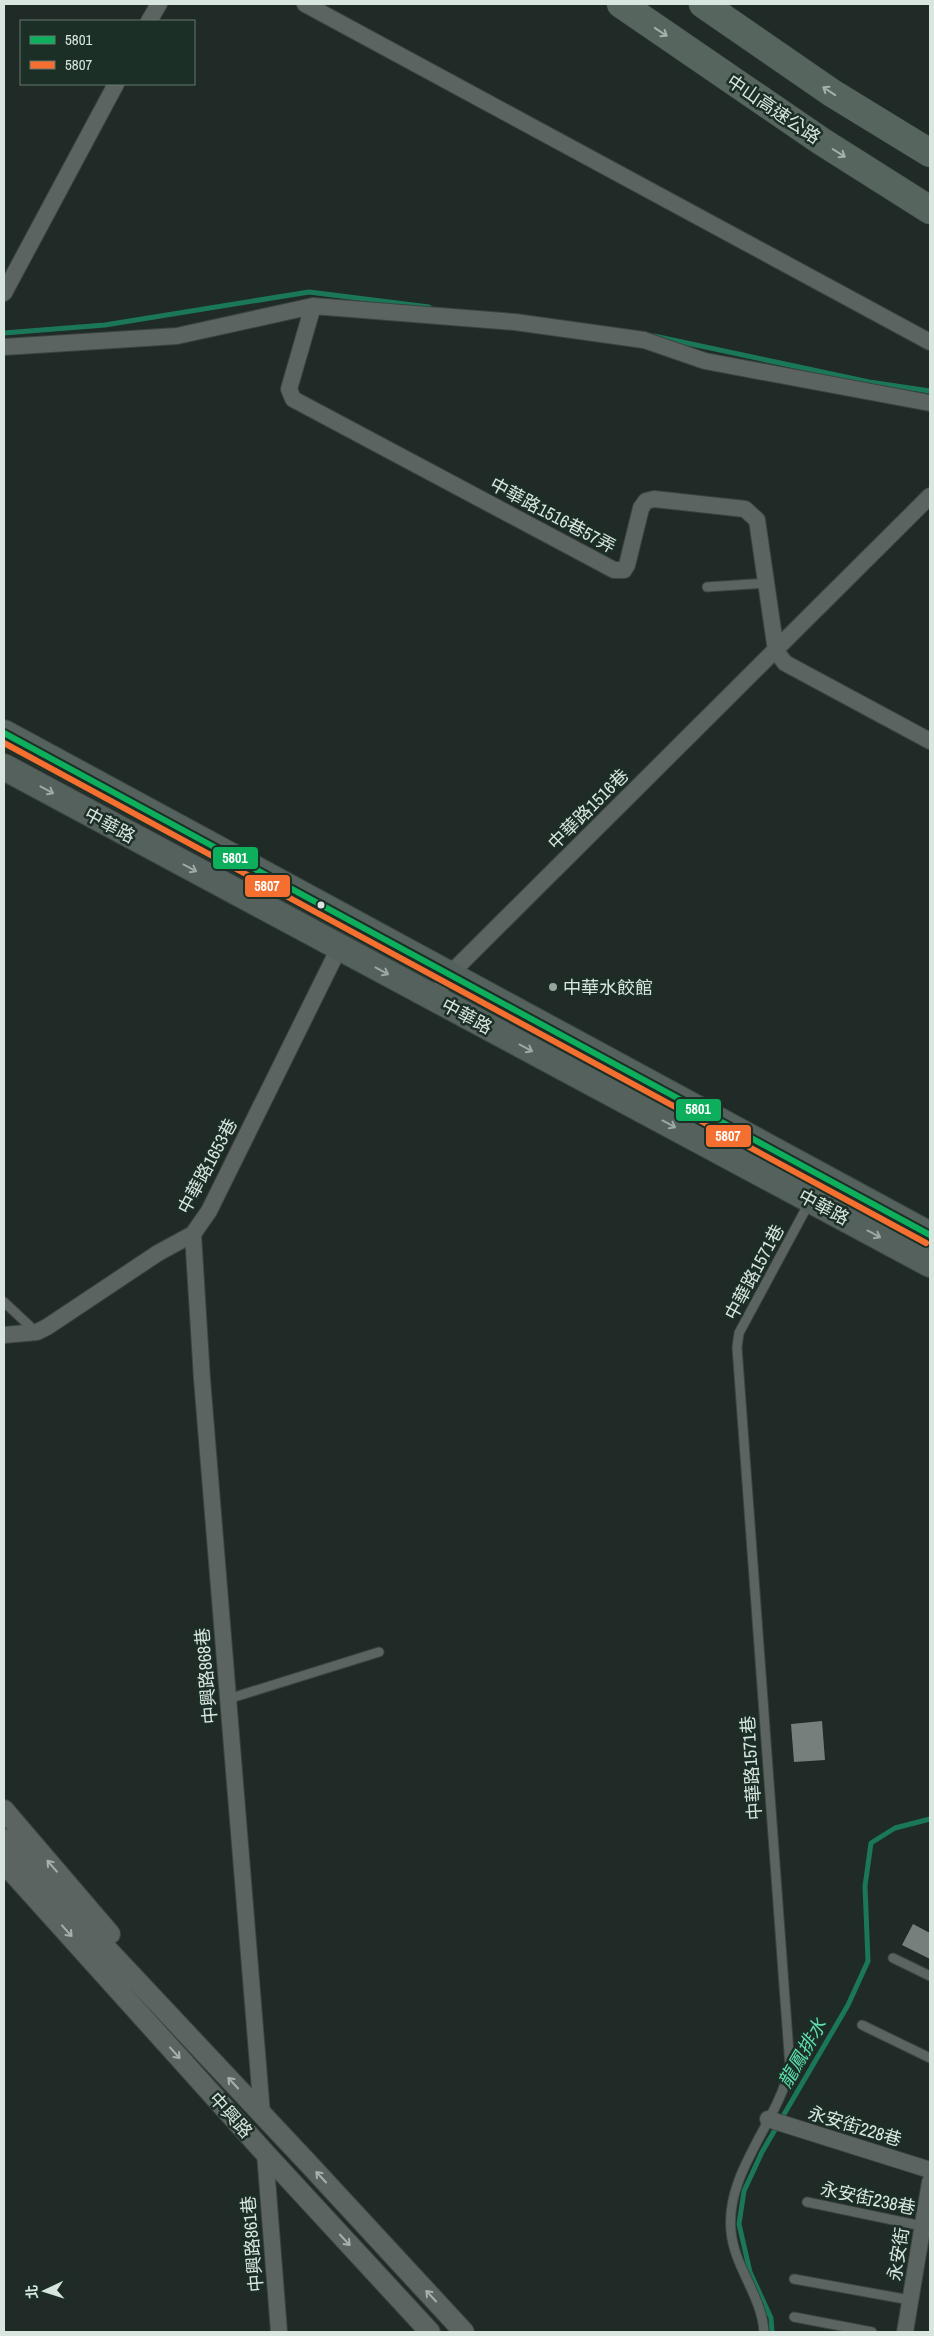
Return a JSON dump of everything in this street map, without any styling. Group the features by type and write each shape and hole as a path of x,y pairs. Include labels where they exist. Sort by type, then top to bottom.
{"highway":[{"name":"中山高速公路","path":"621,4 821,141 930,210"},
{"path":"703,4 832,93 930,153"}],"main road":[{"name":"中華路","path":"4,733 930,1235"},
{"name":"中華路","path":"4,767 930,1264"},
{"path":"339,948 352,923"}],"street":[{"path":"150,20 158,4"},
{"path":"305,4 930,342"},
{"path":"4,293 115,85"},
{"path":"4,347 177,336 313,306 515,322 644,340 705,361 930,403"},
{"name":"中華路1516巷57弄","path":"313,306 289,390 293,398 614,570 624,570 627,565 641,508 646,501 654,499 745,509 756,520 776,651"},
{"name":"中華路1516巷","path":"434,998 449,975 930,496"},
{"path":"776,651 785,663 930,741"},
{"name":"中華路1653巷","path":"4,1334 37,1332 47,1327 158,1253 193,1234 209,1211 339,948"},
{"name":"中興路868巷","path":"193,1234 202,1379 262,2114"},
{"name":"中興路","path":"4,1810 196,2034 204,2053"},
{"name":"中興路","path":"4,1839 464,2332"},
{"name":"中興路","path":"4,1863 265,2153 430,2332"},
{"name":"中興路","path":"4,1871 34,1895"},
{"path":"262,2114 265,2153"},
{"name":"永安街228巷","path":"775,2121 930,2170"},
{"name":"中興路861巷","path":"265,2153 279,2332"},
{"name":"永安街","path":"905,2332 930,2182"}],"lane":[{"path":"707,587 766,583"},
{"name":"中華路1571巷","path":"764,2332 763,2318 733,2248 731,2206 736,2188 775,2121 790,2067 737,1347 739,1333 811,1200"},
{"path":"4,1302 37,1332"},
{"path":"228,1699 379,1652"},
{"path":"893,1958 930,1976"},
{"path":"862,2025 930,2058"},
{"name":"永安街238巷","path":"807,2202 922,2226"},
{"path":"794,2279 910,2300"},
{"path":"794,2317 872,2332"}],"building":[{"path":"822,1721 825,1760 794,1762 791,1724"},
{"path":"913,1924 930,1933 930,1959 902,1945"}],"waterway":[{"path":"4,333 105,325 309,292 429,307"},
{"path":"654,336 869,382 930,391"},
{"name":"龍鳳排水","path":"772,2332 771,2318 750,2272 739,2224 744,2191 762,2152 848,2005 868,1961 865,1886 871,1843 895,1828 930,1819"}],"transit line":[{"name":"5801","path":"4,733 930,1235"},
{"name":"5807","path":"4,743 926,1243"}],"place":[{"name":"中華水餃館","path":"553,987"}]}
